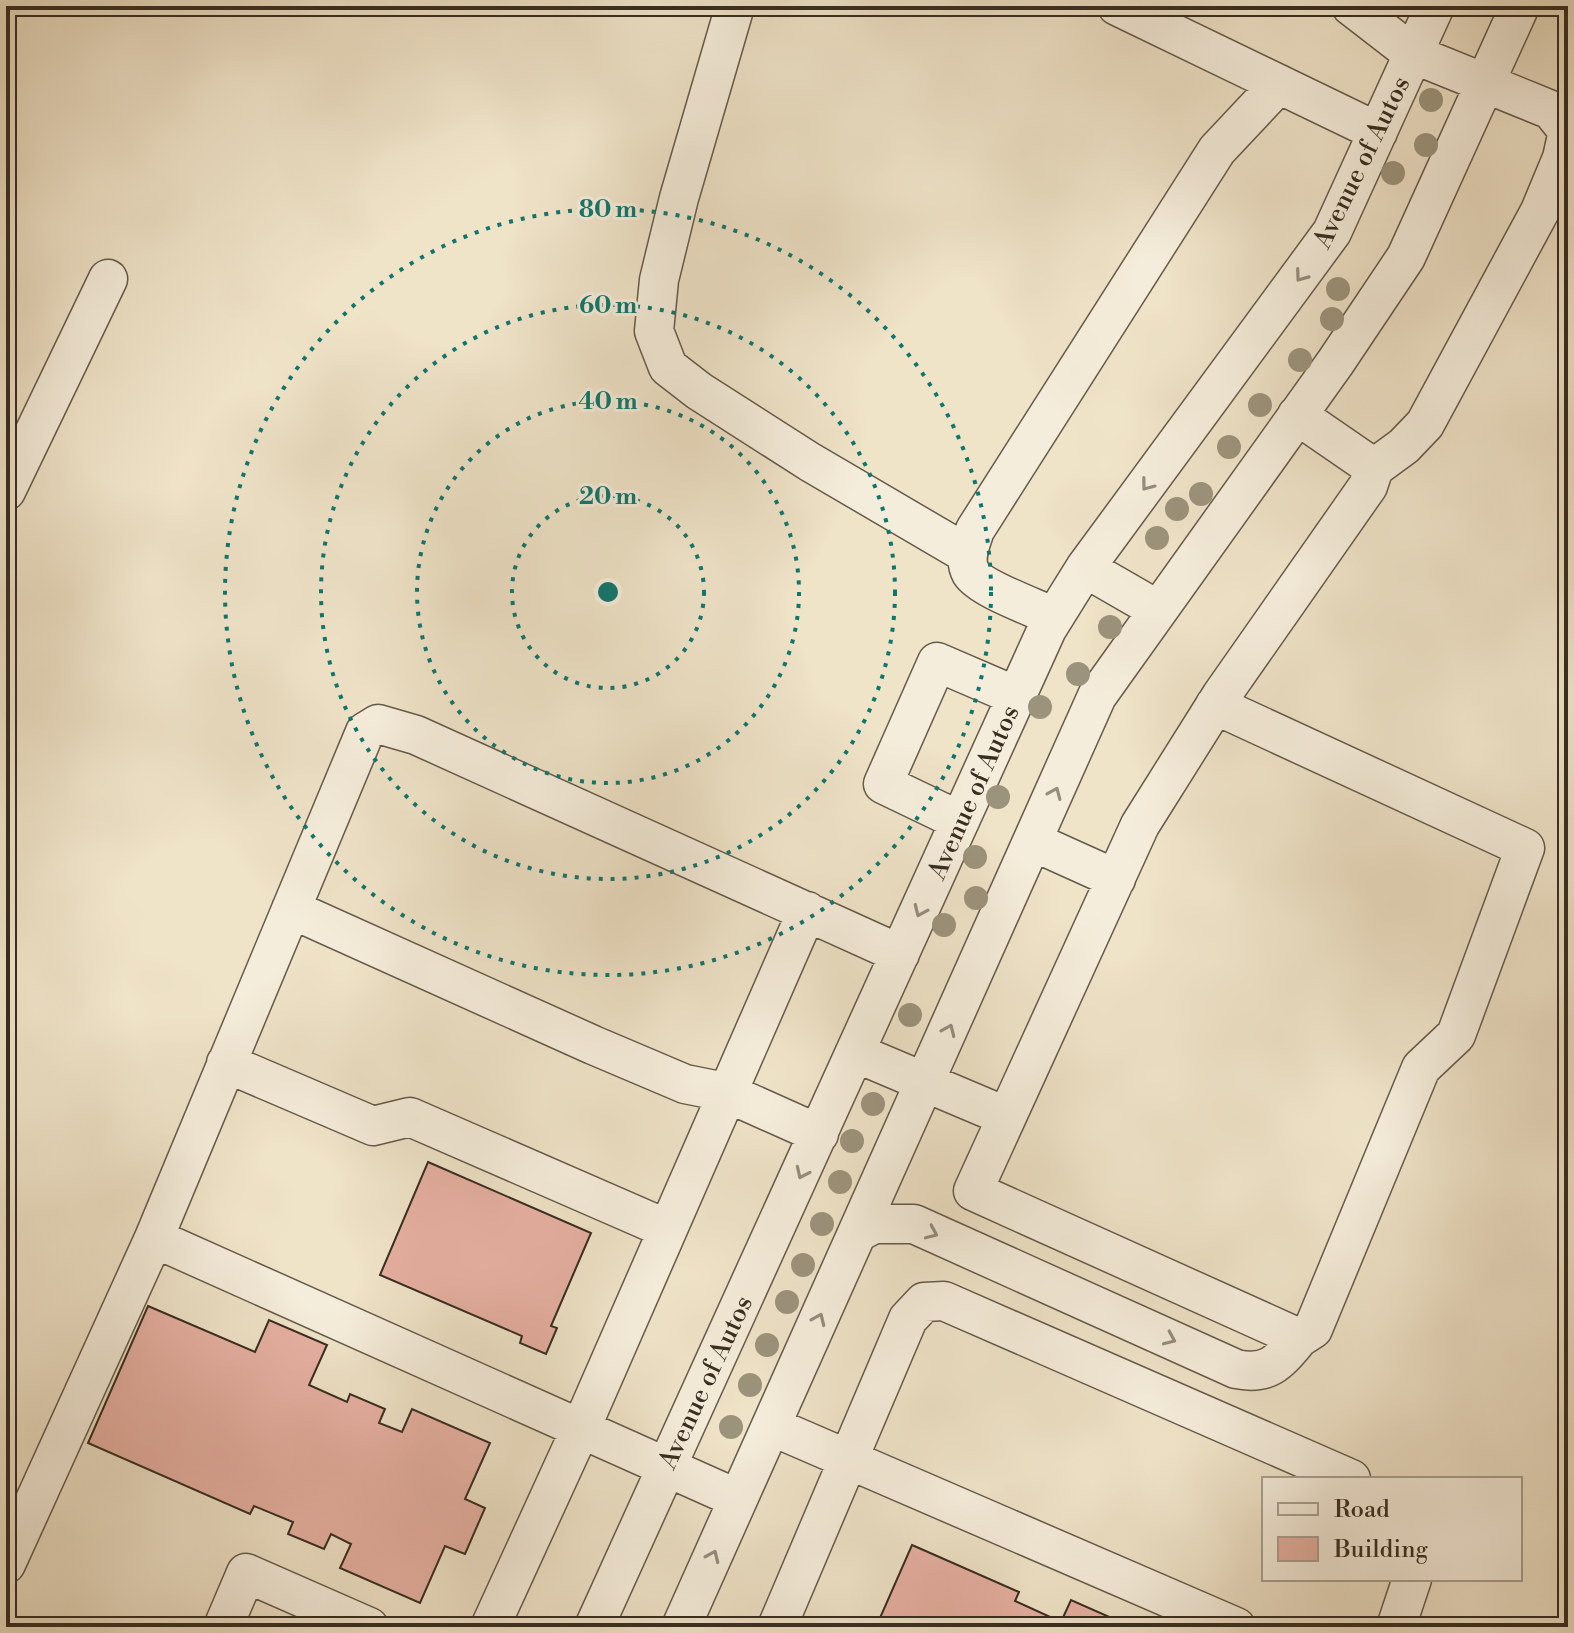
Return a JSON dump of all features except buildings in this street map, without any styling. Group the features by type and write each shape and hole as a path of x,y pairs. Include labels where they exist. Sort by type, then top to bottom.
{"street":[{"path":"735,6 679,198 659,280 654,331 668,367 699,391 810,462 967,554"},
{"path":"1117,6 1378,132"},
{"path":"1299,1338 973,1191 1140,825 1215,705 1368,486 1374,468 1404,446 1425,424 1540,211 1562,158 1568,131 1551,110 1413,54 1351,6"},
{"name":"Avenue of Autos","path":"594,1627 1054,617 1085,568 1332,232 1435,6"},
{"path":"681,1627 1097,696 1406,257 1520,6"},
{"path":"1054,617 987,585 971,573 967,554 975,530 1217,150 1279,84"},
{"path":"6,491 108,279"},
{"path":"1297,415 1374,468"},
{"path":"1085,568 1158,610"},
{"path":"960,821 883,784 937,662 1016,696"},
{"path":"859,1232 874,1224 914,1224 1236,1369 1256,1373 1270,1367 1299,1338 1313,1329 1421,1068 1456,1035 1525,848 1215,705"},
{"path":"6,1564 154,1238 365,732 378,724 416,735 900,954"},
{"path":"1034,842 1116,879"},
{"path":"291,909 685,1084 725,1092 819,1134"},
{"path":"490,1627 581,1428 725,1092 807,911"},
{"path":"856,1053 1005,1116"},
{"path":"226,1063 373,1126 410,1117 667,1229"},
{"path":"154,1238 738,1499"},
{"path":"777,1627 908,1319 924,1302 944,1301 1346,1477"},
{"path":"771,1426 1236,1627"},
{"path":"223,1627 246,1573 369,1627"},
{"path":"1396,1627 1411,1581"}]}
